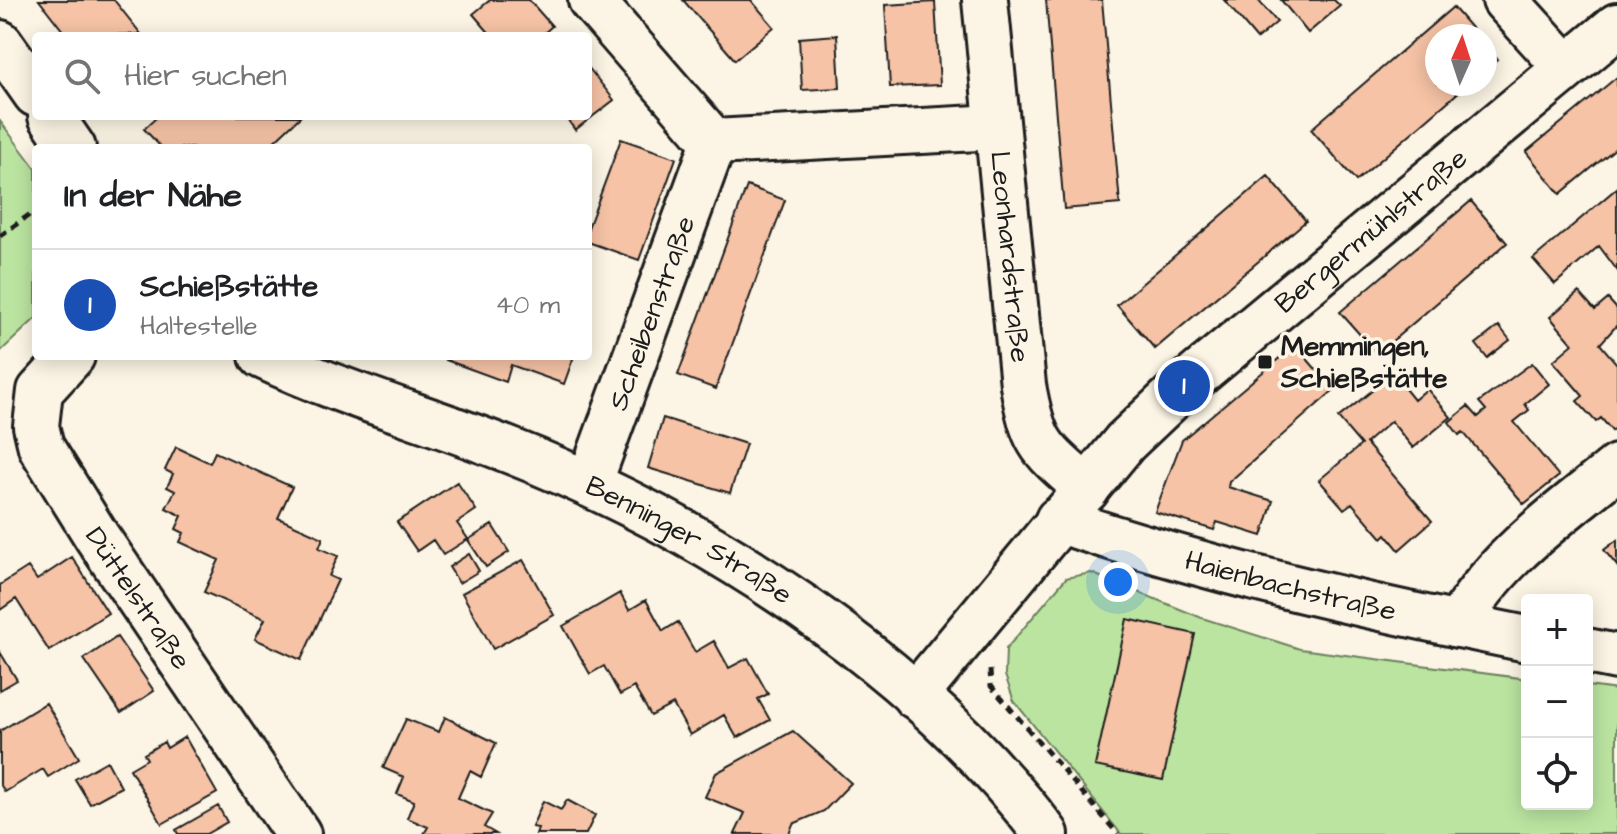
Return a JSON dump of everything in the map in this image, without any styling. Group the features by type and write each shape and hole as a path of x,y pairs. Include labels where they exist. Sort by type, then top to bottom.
{"street":[{"path":"591,0 714,142 997,127"},
{"name":"Leonhardstraße","path":"985,0 1023,385 1030,421 1041,448 1087,489"},
{"path":"1505,0 1566,67"},
{"name":"Bergermühlstraße","path":"915,696 1125,442 1184,386 1617,26"},
{"path":"0,43 32,88"},
{"path":"54,120 70,144"},
{"name":"Scheibenstraße","path":"589,484 714,142"},
{"name":"Düttelstraße","path":"68,360 40,391 36,426 41,447 97,537 298,834"},
{"name":"Benninger Straße","path":"272,360 589,484 752,575 863,652 915,696 1016,794 1046,834"},
{"path":"1458,625 1482,587 1514,552 1617,467"},
{"name":"Haienbachstraße","path":"1058,520 1190,563 1328,599 1521,638"},
{"path":"1593,652 1617,657"}],"path":[{"path":"0,236 32,213"},
{"path":"989,658 991,686 1118,834"}],"green space":[{"path":"0,121 32,164 32,322 0,352"},
{"path":"1091,573 1202,618 1300,649 1521,678 1521,810 1593,810 1593,687 1617,690 1617,834 1121,834 1014,701 1005,675 1006,649 1066,578"}],"building":[{"path":"39,0 114,0 139,32 64,32"},
{"path":"490,0 529,0 552,26 545,32 489,32 473,14"},
{"path":"683,0 751,0 774,27 735,60"},
{"path":"1046,0 1102,0 1120,204 1064,209"},
{"path":"1224,0 1258,0 1277,22 1257,39"},
{"path":"1281,0 1334,0 1340,6 1308,33"},
{"path":"935,2 940,85 890,87 885,5"},
{"path":"1453,7 1468,24 1433,24"},
{"path":"1425,31 1425,96 1454,96 1356,181 1311,129"},
{"path":"837,35 840,88 802,90 799,38"},
{"path":"592,72 614,100 592,117"},
{"path":"1617,77 1617,147 1560,194 1526,152"},
{"path":"154,120 297,120 271,144 158,144 144,129"},
{"path":"568,120 588,120 575,130"},
{"path":"621,139 676,158 639,260 592,243 592,217"},
{"path":"1268,176 1306,221 1155,349 1117,305"},
{"path":"747,186 785,200 716,389 678,375"},
{"path":"1617,188 1617,270 1599,246 1555,284 1533,259"},
{"path":"1471,201 1507,243 1377,354 1340,312"},
{"path":"1579,292 1595,310 1608,299 1617,309 1617,325 1600,344 1617,364 1617,427 1612,431 1601,418 1596,422 1577,401 1583,396 1553,361 1573,344 1550,317"},
{"path":"1499,326 1510,340 1487,358 1476,344"},
{"path":"1295,345 1334,390 1229,482 1228,487 1273,501 1262,536 1217,522 1214,530 1155,512 1182,440"},
{"path":"446,360 573,360 564,384 511,365 506,382"},
{"path":"1532,363 1549,384 1525,404 1529,410 1514,422 1559,476 1524,504 1463,432 1459,435 1449,422 1468,406 1478,417 1486,410 1479,402"},
{"path":"1393,374 1414,400 1427,389 1451,417 1413,448 1391,421 1366,443 1432,521 1399,550 1386,534 1382,538 1352,503 1344,509 1319,480 1361,445 1338,418"},
{"path":"663,418 746,444 730,493 648,468"},
{"path":"176,447 210,463 215,452 292,487 278,518 323,538 319,548 338,556 329,576 338,580 301,660 255,639 265,619 204,592 219,560 180,542 184,533 176,529 182,516 166,508 175,491 167,487 173,474 165,470"},
{"path":"457,482 476,510 457,523 468,539 443,555 433,540 417,551 397,522"},
{"path":"492,525 509,552 486,567 468,540"},
{"path":"1617,540 1617,566 1604,550"},
{"path":"469,554 479,571 459,583 449,567"},
{"path":"72,557 108,613 49,651 16,599 0,610 0,585 28,567 37,580"},
{"path":"523,560 554,615 493,649 462,593"},
{"path":"620,593 629,610 646,600 663,631 678,622 695,652 714,641 729,668 748,658 768,694 758,699 770,720 737,738 724,715 690,735 673,704 651,716 634,687 620,695 604,666 590,674 563,626"},
{"path":"1127,619 1195,634 1163,780 1095,766"},
{"path":"117,637 154,691 121,713 84,659"},
{"path":"0,652 17,680 0,690"},
{"path":"46,703 79,758 48,777 43,769 5,792 0,784 0,731"},
{"path":"445,717 496,743 481,777 470,771 458,798 492,814 484,827 496,834 424,834 428,827 407,818 414,801 397,794 404,777 383,768 406,719 439,732"},
{"path":"793,731 851,783 824,811 793,824 789,834 735,834 745,813 705,797 716,773"},
{"path":"185,737 217,793 162,824 130,769 147,759 144,754 164,742 167,748"},
{"path":"107,761 121,787 90,804 75,779"},
{"path":"567,800 595,815 586,834 536,834 538,828 532,827 543,801 561,810"},
{"path":"218,806 227,822 206,834 178,834 176,830"}],"place":[{"name":"Memmingen, Schießstätte","path":"1265,362"},
{"name":"Schießstätte","path":"1184,386"}]}
